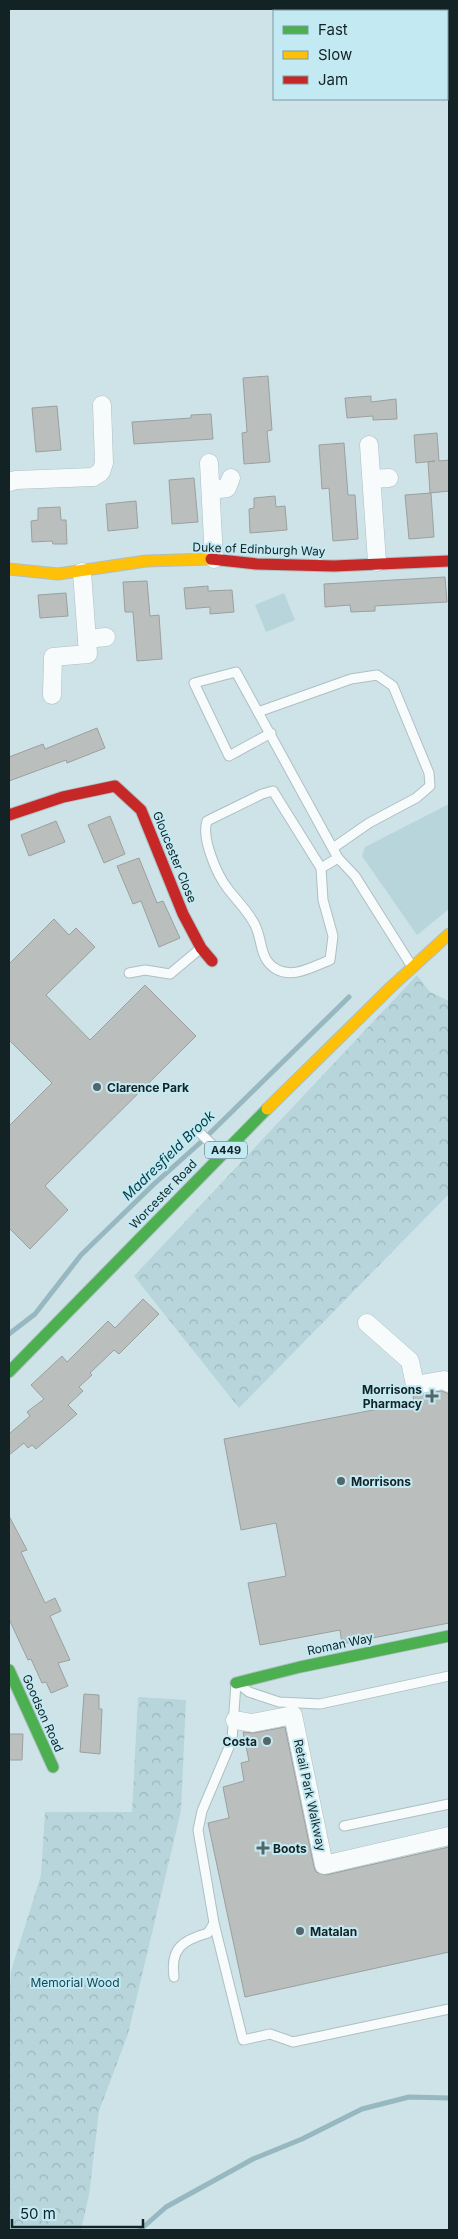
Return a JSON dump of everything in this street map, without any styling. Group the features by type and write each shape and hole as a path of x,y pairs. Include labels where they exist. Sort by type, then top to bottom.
{"main road":[{"name":"Duke of Edinburgh Way","path":"9,569 58,574 146,562 214,559 257,564 334,566 377,562 449,561"},
{"name":"Gloucester Close","path":"9,815 63,797 115,786 140,810 183,914 201,948 212,961"},
{"name":"Worcester Road","path":"9,1372 222,1154 412,967 449,934"},
{"name":"Roman Way","path":"236,1683 300,1667 449,1636"},
{"name":"Goodson Road","path":"9,1670 53,1767"}],"street":[{"path":"9,482 93,477 101,472 104,463 102,405"},
{"path":"369,445 380,478 377,562"},
{"path":"209,464 214,559"},
{"path":"211,490 227,488 231,478"},
{"path":"52,695 53,657 88,654 82,572"},
{"path":"87,639 106,637"},
{"path":"367,1324 410,1361 415,1385 444,1380 449,1383"},
{"name":"Retail Park Walkway","path":"235,1720 252,1723 293,1716 324,1865 449,1836"}],"lane":[{"path":"271,733 229,756 194,683 236,672 271,733 338,858 355,876 412,967"},
{"path":"258,712 351,679 377,675 393,686 430,773 430,786 416,798 369,823 333,848"},
{"path":"272,791 321,868 323,900 333,936 330,960 296,973 277,970 265,960 257,928 245,907 226,888 211,855 204,829 207,821 272,791"},
{"path":"321,868 338,858"},
{"path":"129,973 145,970 170,974 201,948"},
{"path":"200,1133 222,1154"},
{"path":"236,1683 249,1692 279,1702 320,1704 449,1676"},
{"path":"236,1683 235,1720 232,1740 202,1811 198,1830 214,1923 243,2040 270,2034 293,2042 449,2009"},
{"path":"344,1826 449,1804"},
{"path":"174,1978 173,1971 178,1948 187,1939 208,1933 214,1923"}],"green space":[{"path":"284,593 295,620 266,632 255,605"},
{"path":"449,804 449,909 417,935 362,856 365,847"},
{"path":"417,975 430,992 449,1001 449,1194 239,1408 134,1276"},
{"name":"Memorial Wood","path":"138,1697 186,1700 181,1811 128,2034 99,2111 89,2195 81,2230 9,2230 9,2000 11,1971 41,1875 45,1812 132,1812"}],"building":[{"path":"268,376 272,430 267,431 270,462 244,464 242,433 247,432 243,378"},
{"path":"371,396 371,402 396,399 397,419 373,420 373,416 347,418 345,398"},
{"path":"57,406 61,450 36,452 32,408"},
{"path":"211,414 213,439 134,444 132,422 191,418 191,415"},
{"path":"437,433 439,461 449,460 449,491 430,493 428,462 435,461 416,463 414,435"},
{"path":"344,443 348,495 355,495 358,539 333,541 329,488 322,489 319,445"},
{"path":"194,478 198,522 172,524 169,480"},
{"path":"431,493 434,537 409,539 405,495"},
{"path":"275,496 276,507 285,506 287,530 250,533 249,509 254,508 254,498"},
{"path":"136,501 138,528 108,531 106,504"},
{"path":"60,507 61,520 66,520 67,544 53,544 52,541 32,542 31,521 38,520 38,508"},
{"path":"445,577 447,602 375,606 375,611 351,612 350,605 325,607 324,584"},
{"path":"147,581 150,616 159,615 162,659 137,661 133,612 125,612 123,582"},
{"path":"208,586 208,591 232,590 234,612 210,614 210,607 186,609 184,588"},
{"path":"66,593 68,616 40,618 38,595"},
{"path":"97,728 105,748 67,763 66,760 9,781 9,757 43,744 45,749"},
{"path":"110,816 125,854 104,863 88,825"},
{"path":"56,821 65,842 29,856 21,835"},
{"path":"139,858 157,903 163,901 180,938 159,947 141,901 133,904 117,866"},
{"name":"Clarence Park","path":"54,919 69,935 76,928 95,947 46,995 90,1040 145,985 196,1036 45,1186 68,1210 30,1249 9,1228 9,1126 52,1083 9,1040 9,964"},
{"path":"143,1299 159,1314 119,1354 114,1350 90,1373 92,1375 79,1387 83,1391 68,1405 77,1414 36,1449 32,1445 28,1448 24,1443 9,1455 9,1434 30,1416 27,1412 44,1399 31,1385 62,1356 67,1362 108,1321 115,1328"},
{"name":"Morrisons","path":"442,1391 449,1394 449,1623 342,1644 340,1630 260,1645 248,1583 286,1576 276,1523 241,1530 224,1439 414,1402 413,1395"},
{"path":"9,1516 27,1550 21,1552 45,1603 55,1598 61,1611 50,1616 70,1660 58,1663 68,1686 51,1693 46,1682 42,1683 31,1659 28,1660 9,1619"},
{"path":"84,1694 99,1695 99,1709 102,1709 100,1754 80,1752"},
{"path":"285,1727 316,1872 326,1875 449,1847 449,1952 245,1997 208,1823 229,1818 223,1787 244,1781 241,1763 249,1761 243,1732 254,1733"},
{"path":"9,1734 23,1734 22,1760 9,1760"}],"waterway":[{"name":"Madresfield Brook","path":"9,1334 35,1314 81,1255 153,1185 201,1142 349,997"},
{"path":"140,2230 166,2207 253,2159 302,2139 362,2109 409,2097 449,2098"}],"traffic: fast":[{"path":"9,1372 267,1109"},
{"path":"236,1683 300,1667 449,1636"},
{"path":"9,1670 53,1767"}],"traffic: slow":[{"path":"9,569 58,574 146,561 211,559"},
{"path":"267,1109 391,987 449,934"}],"traffic: jam":[{"path":"211,559 257,564 334,566 449,561"},
{"path":"9,815 63,797 115,786 141,810 183,914 201,948 212,961"}],"place":[{"name":"Clarence Park","path":"97,1087"},
{"name":"Morrisons Pharmacy","path":"432,1396"},
{"name":"Morrisons","path":"341,1481"},
{"name":"Costa","path":"267,1741"},
{"name":"Boots","path":"263,1848"},
{"name":"Matalan","path":"300,1931"}]}
